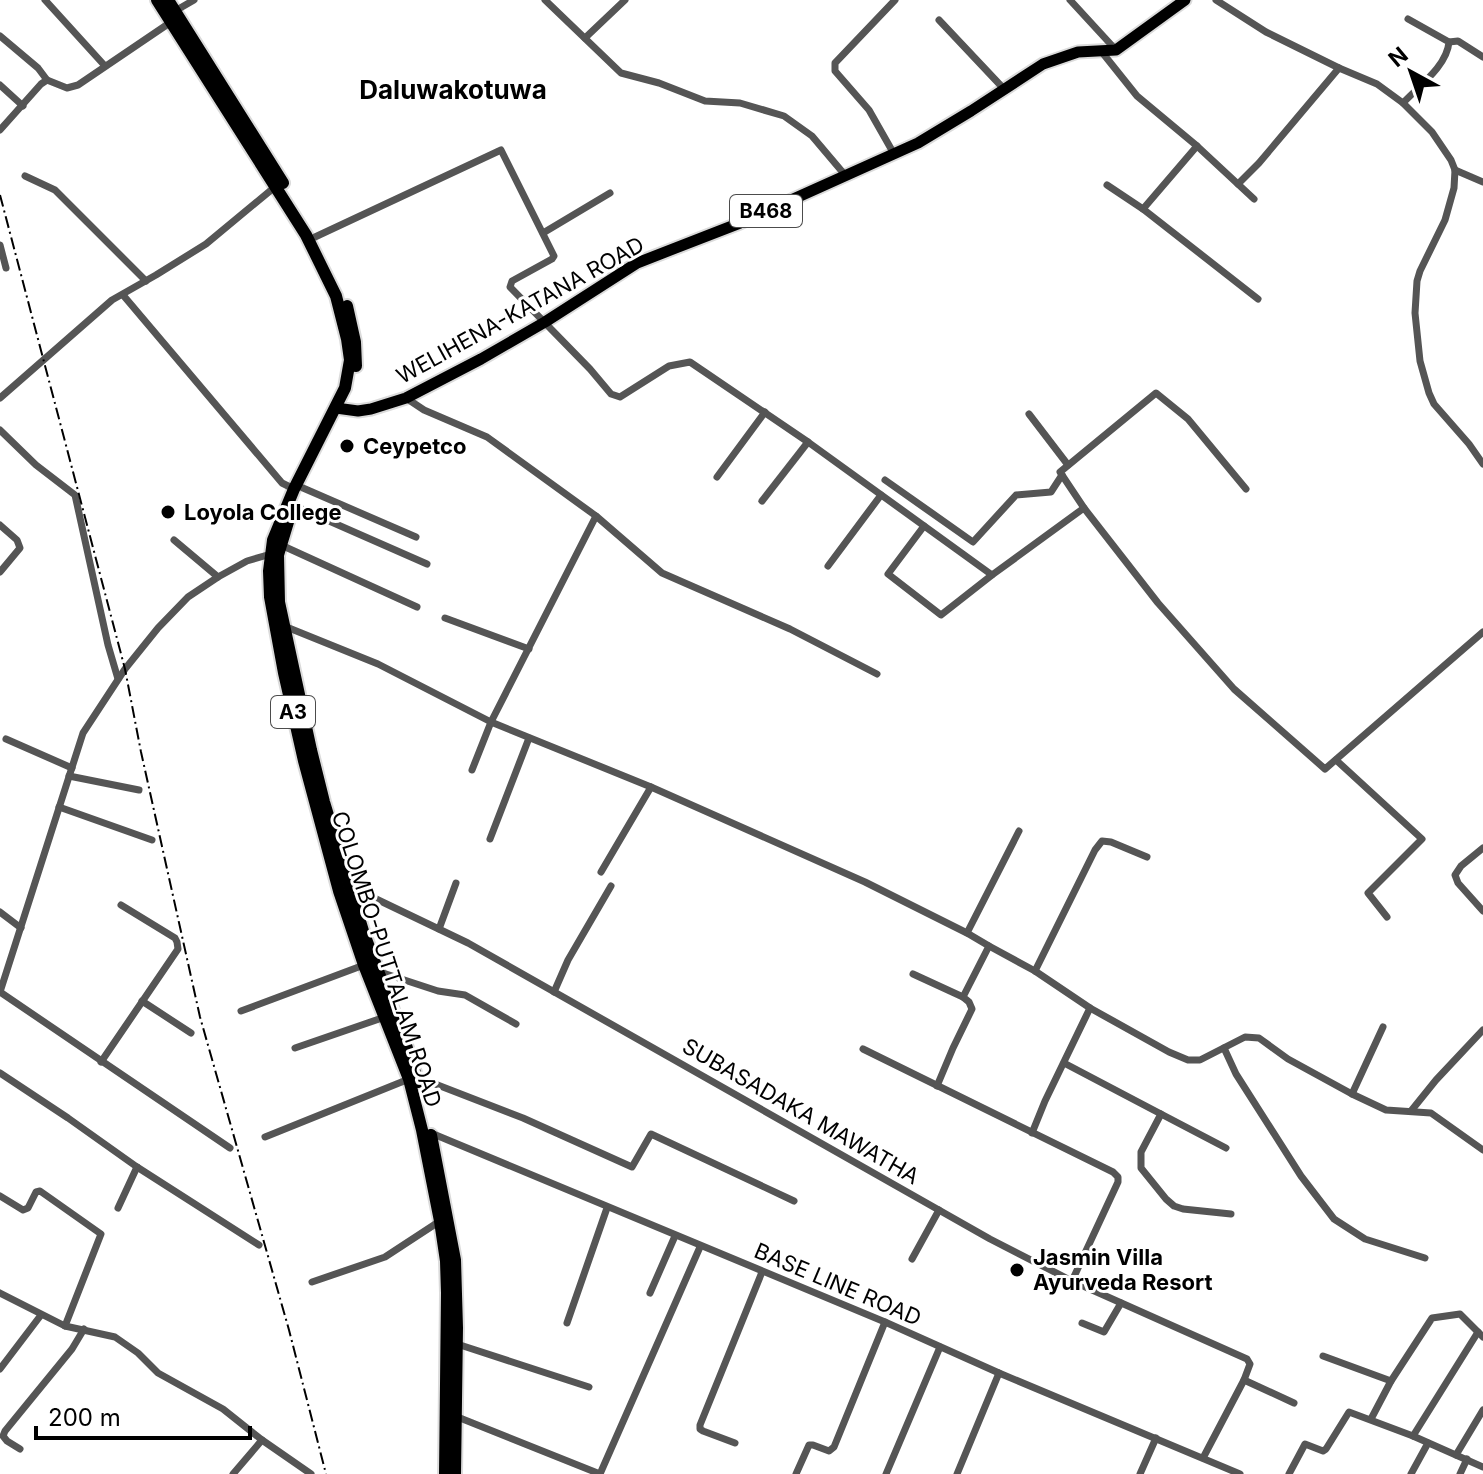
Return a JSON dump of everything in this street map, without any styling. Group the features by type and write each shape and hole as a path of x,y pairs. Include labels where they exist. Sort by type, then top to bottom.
{"highway":[{"name":"COLOMBO-PUTTALAM ROAD","path":"157,0 171,11 259,143 315,237 346,302 355,342 356,364 352,384 278,526 277,550 279,602 345,891"},
{"name":"COLOMBO-PUTTALAM ROAD","path":"171,11 306,235 336,296 350,360 338,409"},
{"name":"COLOMBO-PUTTALAM ROAD","path":"298,488 295,506 269,571 275,630 304,761 385,1017 413,1078"},
{"name":"COLOMBO-PUTTALAM ROAD","path":"369,969 413,1078 455,1260 455,1474"},
{"name":"COLOMBO-PUTTALAM ROAD","path":"427,1131 446,1261 445,1474"}],"main road":[{"path":"1116,50 1185,0"},
{"name":"WELIHENA-KATANA ROAD","path":"338,409 371,409 406,398 545,322 637,263 740,223 894,154 971,111 1043,64 1078,52 1116,50"}],"street":[{"path":"45,0 105,66"},
{"path":"0,36 38,68 47,80 67,88 78,85 105,66 171,11 194,0"},
{"path":"545,0 621,73 659,83 705,101 740,103 784,116 812,136 845,175"},
{"path":"585,38 625,0"},
{"path":"894,154 869,110 835,71 835,63 895,0"},
{"path":"1070,0 1116,50"},
{"path":"1216,0 1266,32 1377,84 1403,103 1432,132 1451,160 1455,170 1454,188 1445,220 1417,281 1415,313 1420,361 1434,404 1483,464"},
{"path":"1408,19 1449,42 1458,41 1483,57"},
{"path":"939,20 1004,89"},
{"path":"1403,103 1438,66 1448,51 1449,42"},
{"path":"1100,51 1137,96 1254,199"},
{"path":"1238,184 1339,68"},
{"path":"0,130 47,80"},
{"path":"0,85 23,106"},
{"path":"1143,209 1197,146"},
{"path":"315,237 499,150 503,152 554,256 512,281 510,287 611,394 620,397 669,366 690,362 808,442 992,575"},
{"path":"1455,170 1483,182"},
{"path":"25,176 55,190 146,281"},
{"path":"1107,185 1143,209 1258,299"},
{"path":"0,398 112,300 206,244 276,186"},
{"path":"543,233 610,193"},
{"path":"0,245 6,268"},
{"path":"123,295 282,483 416,537"},
{"path":"1246,489 1188,419 1156,393 1060,472 1158,603 1234,689 1325,769 1483,632"},
{"path":"406,398 424,410 487,437 596,516 662,573 790,629 877,674"},
{"path":"717,477 765,412"},
{"path":"1029,414 1068,465"},
{"path":"0,430 36,465 75,495 118,679"},
{"path":"762,501 808,442"},
{"path":"885,480 973,542 1016,495 1051,492 1062,475"},
{"path":"828,566 881,495"},
{"path":"295,506 427,564"},
{"path":"924,526 888,574 941,615 1084,508"},
{"path":"472,770 491,722 596,516"},
{"path":"0,525 17,540 20,548 0,572"},
{"path":"174,540 218,577"},
{"path":"230,1148 0,992 83,733 118,679 158,628 188,597 247,561 277,550 417,607"},
{"path":"445,618 529,649"},
{"path":"284,626 378,664 491,722 651,787 865,882 1035,971 1090,1008 1169,1052 1188,1060 1200,1060 1245,1037 1259,1038 1288,1059 1386,1110 1431,1113 1483,1150"},
{"path":"490,839 529,738"},
{"path":"6,739 71,772 139,790"},
{"path":"1336,760 1422,839 1368,893 1387,917"},
{"path":"601,872 651,787"},
{"path":"59,807 152,840"},
{"path":"967,933 1019,831"},
{"path":"1035,971 1102,841 1147,857"},
{"path":"1483,848 1455,875 1458,883 1483,911"},
{"path":"439,929 456,883"},
{"path":"554,992 568,960 611,886"},
{"name":"SUBASADAKA MAWATHA","path":"345,891 372,897 468,943 939,1210 1072,1281 1247,1359 1250,1364 1244,1380"},
{"path":"101,1062 176,953 175,938 121,905"},
{"path":"0,912 21,928"},
{"path":"963,997 989,946"},
{"path":"241,1011 369,969 438,991 465,995 516,1024"},
{"path":"913,974 963,997 972,1009 937,1086"},
{"path":"142,1001 191,1033"},
{"path":"1032,1133 1090,1008"},
{"path":"295,1048 385,1017"},
{"path":"1352,1094 1383,1027"},
{"path":"1411,1111 1483,1030"},
{"path":"1224,1048 1236,1074 1301,1176 1334,1219 1365,1239 1425,1258"},
{"path":"863,1049 1118,1177 1072,1281"},
{"path":"1064,1063 1226,1148"},
{"path":"0,1073 137,1167 259,1245"},
{"path":"265,1137 413,1078 523,1118 632,1167 651,1134 794,1201"},
{"path":"1161,1114 1141,1152 1141,1168 1174,1206 1231,1214"},
{"name":"BASE LINE ROAD","path":"427,1131 1240,1474"},
{"path":"118,1208 137,1167"},
{"path":"0,1196 23,1210 40,1191 101,1234 65,1326"},
{"path":"567,1323 607,1208"},
{"path":"912,1259 939,1210"},
{"path":"312,1282 385,1257 440,1221"},
{"path":"650,1293 675,1236"},
{"path":"455,1416 600,1474 700,1247"},
{"path":"735,1443 703,1431 700,1425 762,1272"},
{"path":"0,1293 65,1326 115,1337 138,1353 158,1373 223,1409 311,1474"},
{"path":"1082,1323 1104,1332 1121,1303"},
{"path":"1371,1419 1391,1381 1432,1318 1460,1314 1480,1335 1413,1436"},
{"path":"0,1369 41,1315"},
{"path":"796,1474 809,1445 829,1451 832,1449 885,1322"},
{"path":"20,1449 7,1441 3,1436 5,1431 72,1349 84,1329"},
{"path":"457,1344 589,1387"},
{"path":"886,1474 940,1347"},
{"path":"1323,1356 1391,1381"},
{"path":"957,1474 999,1373"},
{"path":"1203,1458 1244,1380 1294,1403"},
{"path":"1456,1455 1483,1410"},
{"path":"1289,1474 1305,1444 1323,1451 1326,1449 1349,1412 1483,1467"},
{"path":"1140,1474 1156,1438"},
{"path":"233,1474 262,1440"},
{"path":"1411,1474 1428,1443"},
{"path":"1460,1474 1467,1459"}],"railway":[{"path":"0,195 125,669 200,1017 289,1330 326,1474"}],"place":[{"name":"Ceypetco","path":"347,446"},
{"name":"Loyola College","path":"168,512"},
{"name":"Jasmin Villa Ayurveda Resort","path":"1017,1270"}],"district":[{"name":"Daluwakotuwa","path":"453,90"}]}
